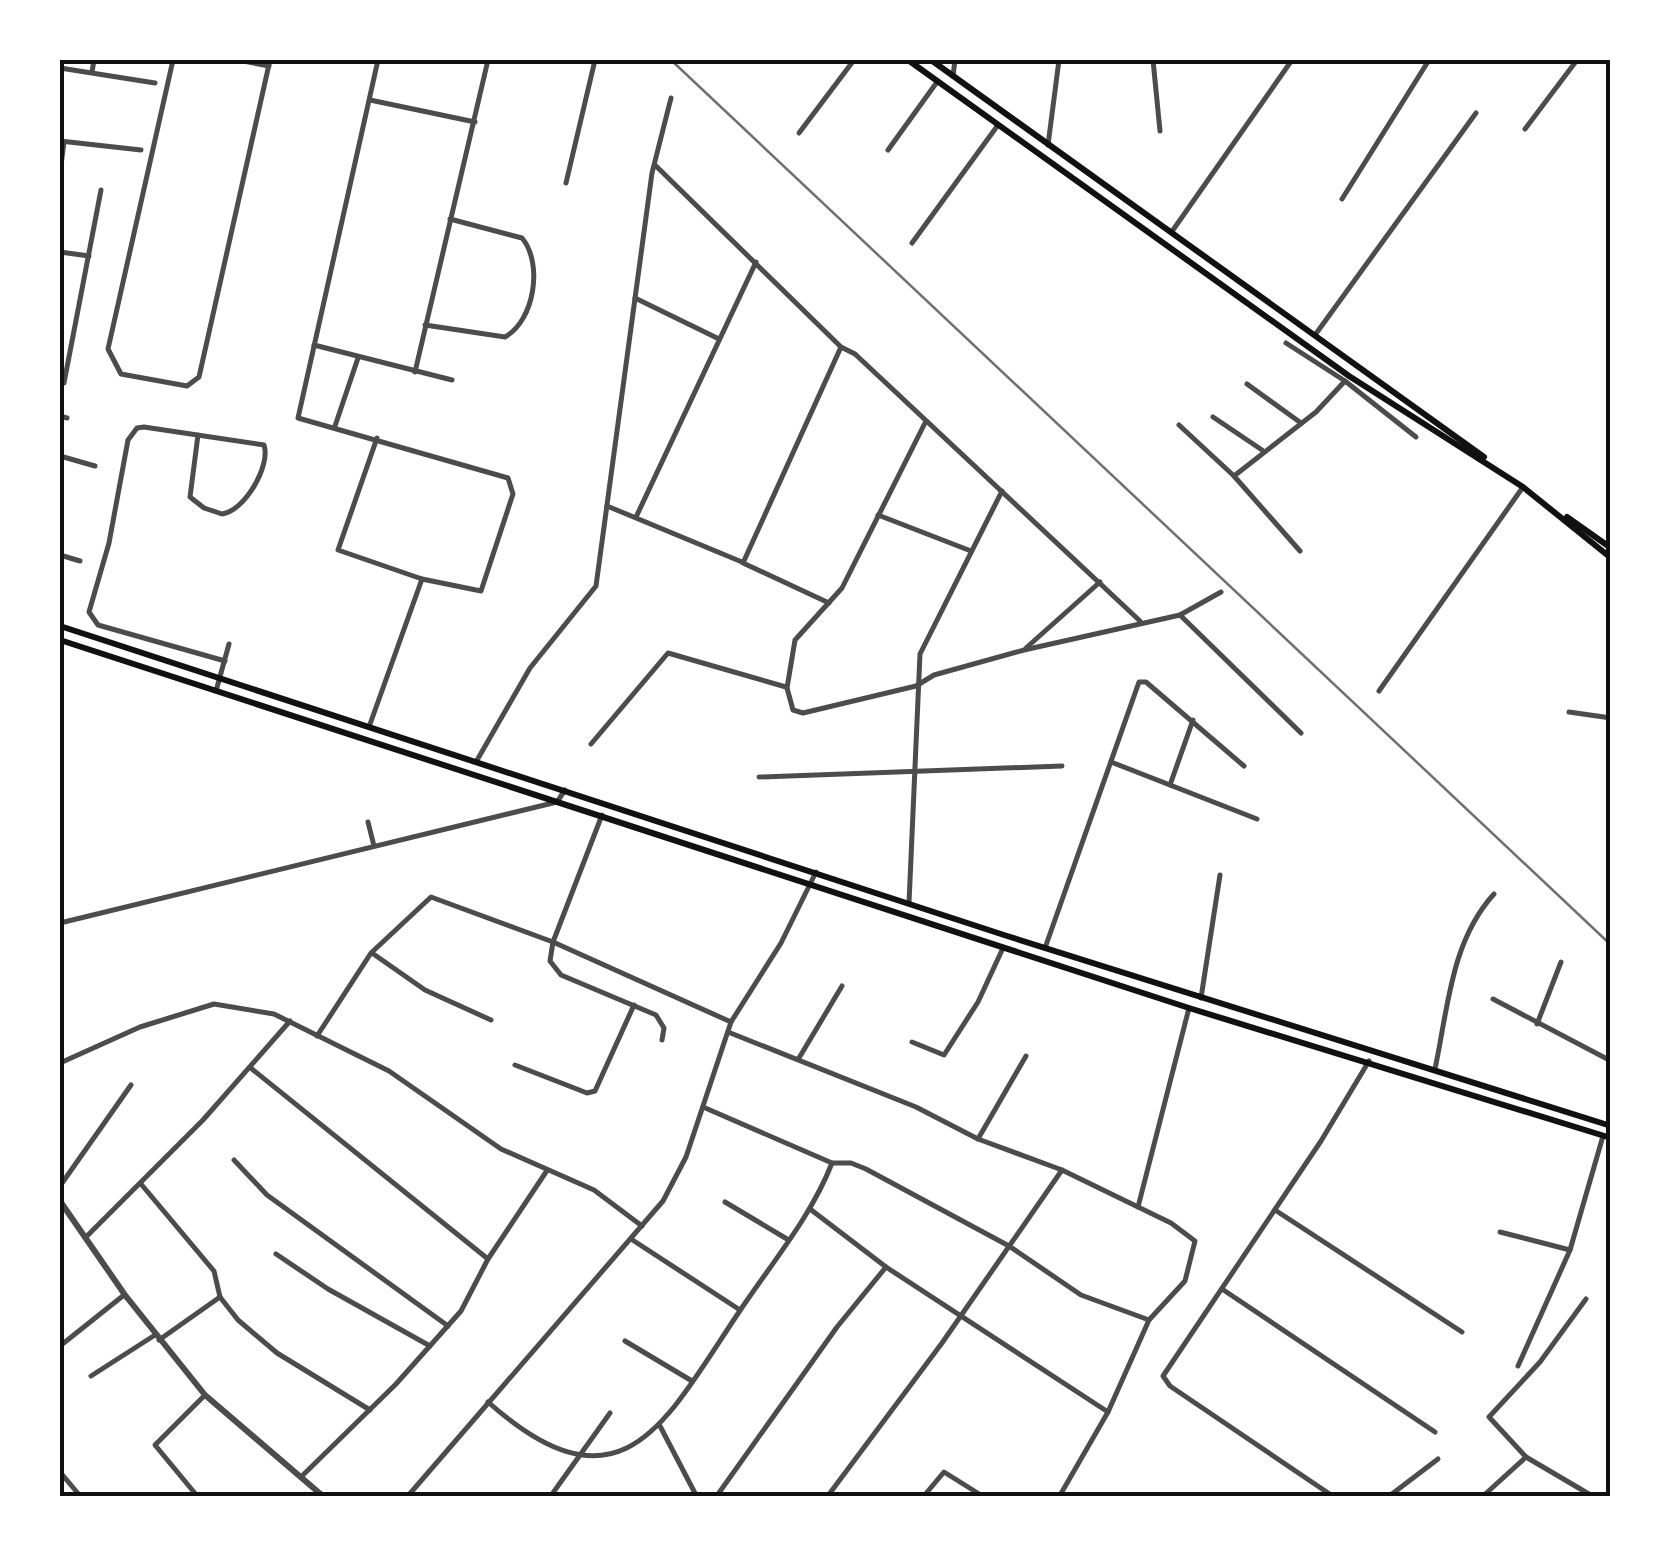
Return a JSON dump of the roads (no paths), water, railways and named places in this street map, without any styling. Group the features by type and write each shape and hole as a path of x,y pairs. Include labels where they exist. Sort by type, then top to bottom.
{"main road":[{"path":"908,60 1347,379 1523,487 1611,558"},
{"path":"930,60 1173,230 1314,337 1611,548"},
{"path":"60,626 1044,948 1611,1126"},
{"path":"60,640 1189,1008 1607,1137"},
{"path":"1088,974 1092,962"},
{"path":"1163,999 1167,986"}],"street":[{"path":"92,72 94,60"},
{"path":"173,60 108,349 120,374 187,386 199,376 270,63 238,60"},
{"path":"377,438 338,550 422,578 481,591 512,484 508,478 454,466 377,438 298,418 378,60"},
{"path":"414,372 488,60"},
{"path":"566,183 595,60"},
{"path":"799,134 854,60"},
{"path":"953,76 955,60"},
{"path":"1048,145 1059,60"},
{"path":"1152,60 1160,131"},
{"path":"1173,230 1292,60"},
{"path":"1342,199 1429,60"},
{"path":"1525,129 1577,60"},
{"path":"60,68 155,82"},
{"path":"888,150 937,82"},
{"path":"476,762 530,668 591,598 656,150 671,98"},
{"path":"370,100 475,122"},
{"path":"1314,337 1476,112"},
{"path":"912,244 998,125"},
{"path":"60,173 62,141 142,150"},
{"path":"656,166 840,347 855,354 1140,621"},
{"path":"64,383 101,190"},
{"path":"426,325 505,337 512,332 530,300 532,264 529,247 522,238 450,219"},
{"path":"60,252 89,256"},
{"path":"638,515 756,262"},
{"path":"634,298 718,339"},
{"path":"1286,343 1347,379 1416,437"},
{"path":"314,344 452,380"},
{"path":"743,562 840,347"},
{"path":"335,426 359,357"},
{"path":"1234,476 1262,450 1302,423 1347,379"},
{"path":"1247,384 1302,423"},
{"path":"1213,417 1262,450"},
{"path":"926,420 842,588 795,640 786,688 793,710 803,714 916,686 934,676 1024,650 1180,615 1221,592"},
{"path":"1179,425 1234,476 1300,551"},
{"path":"198,436 190,497 204,508 222,514 238,509 267,449 198,436 144,427 132,432 89,612 98,625 226,661"},
{"path":"60,456 96,466"},
{"path":"1379,691 1523,487"},
{"path":"910,904 916,686 922,650 1002,490"},
{"path":"607,506 638,515 829,604"},
{"path":"878,515 971,550"},
{"path":"60,555 80,560"},
{"path":"369,727 422,578"},
{"path":"1024,650 1100,582"},
{"path":"1180,615 1301,733"},
{"path":"216,691 230,644"},
{"path":"591,744 668,654 786,688"},
{"path":"1044,948 1140,682 1146,682 1244,766"},
{"path":"1569,712 1611,718"},
{"path":"1170,785 1193,720"},
{"path":"1111,762 1257,820"},
{"path":"759,777 1062,766"},
{"path":"60,924 557,802 565,790"},
{"path":"602,815 553,942 553,970 634,1004 661,1020 662,1040"},
{"path":"368,822 374,846"},
{"path":"407,1497 642,1226 676,1179 731,1022 816,872"},
{"path":"1201,998 1220,875"},
{"path":"1435,1069 1461,944 1469,924 1494,894"},
{"path":"317,1036 371,953 431,898 553,942 731,1022"},
{"path":"912,1042 944,1055 978,1002 1004,948"},
{"path":"371,953 425,990 491,1020"},
{"path":"1537,1024 1560,962"},
{"path":"798,1058 842,986"},
{"path":"1493,1000 1611,1061"},
{"path":"60,1063 140,1028 214,1004 234,1005 290,1021 389,1071 501,1150 594,1190 642,1226"},
{"path":"515,1065 587,1093 595,1091 634,1004"},
{"path":"1138,1207 1189,1008"},
{"path":"87,1236 252,1069 290,1021"},
{"path":"728,1032 916,1107 978,1140 1062,1170 1138,1207 1195,1241 1184,1281 1149,1320 1108,1412 1059,1497"},
{"path":"978,1140 1026,1056"},
{"path":"1334,1497 1165,1382 1163,1376 1369,1061"},
{"path":"252,1069 488,1260"},
{"path":"60,1186 131,1085"},
{"path":"702,1107 832,1163 851,1163 866,1169 1008,1246 1081,1295 1149,1320"},
{"path":"1518,1366 1570,1250 1607,1137"},
{"path":"234,1160 267,1195 448,1326"},
{"path":"488,1402 536,1440 580,1457 628,1449 660,1426 810,1209 832,1163"},
{"path":"827,1497 1062,1170"},
{"path":"303,1475 448,1326 473,1294 488,1260 546,1172"},
{"path":"140,1184 214,1271 220,1296 238,1320 277,1353 370,1410"},
{"path":"60,1201 124,1295 205,1395 303,1475 324,1497"},
{"path":"726,1202 787,1239"},
{"path":"810,1209 886,1267 1108,1412"},
{"path":"1275,1210 1462,1332"},
{"path":"1500,1232 1570,1250"},
{"path":"631,1239 740,1310"},
{"path":"276,1254 328,1289 430,1346"},
{"path":"716,1497 836,1327 886,1267"},
{"path":"1221,1289 1435,1432"},
{"path":"60,1346 124,1295"},
{"path":"92,1376 220,1296"},
{"path":"1586,1299 1540,1362 1489,1418 1526,1457 1594,1497"},
{"path":"624,1341 692,1381"},
{"path":"198,1497 154,1445 205,1395"},
{"path":"550,1497 610,1413"},
{"path":"660,1426 697,1497"},
{"path":"1482,1497 1526,1457"},
{"path":"1388,1497 1438,1460"},
{"path":"60,1472 81,1497"},
{"path":"923,1497 944,1472 984,1497"}],"railway":[{"path":"671,60 1611,945"}]}
